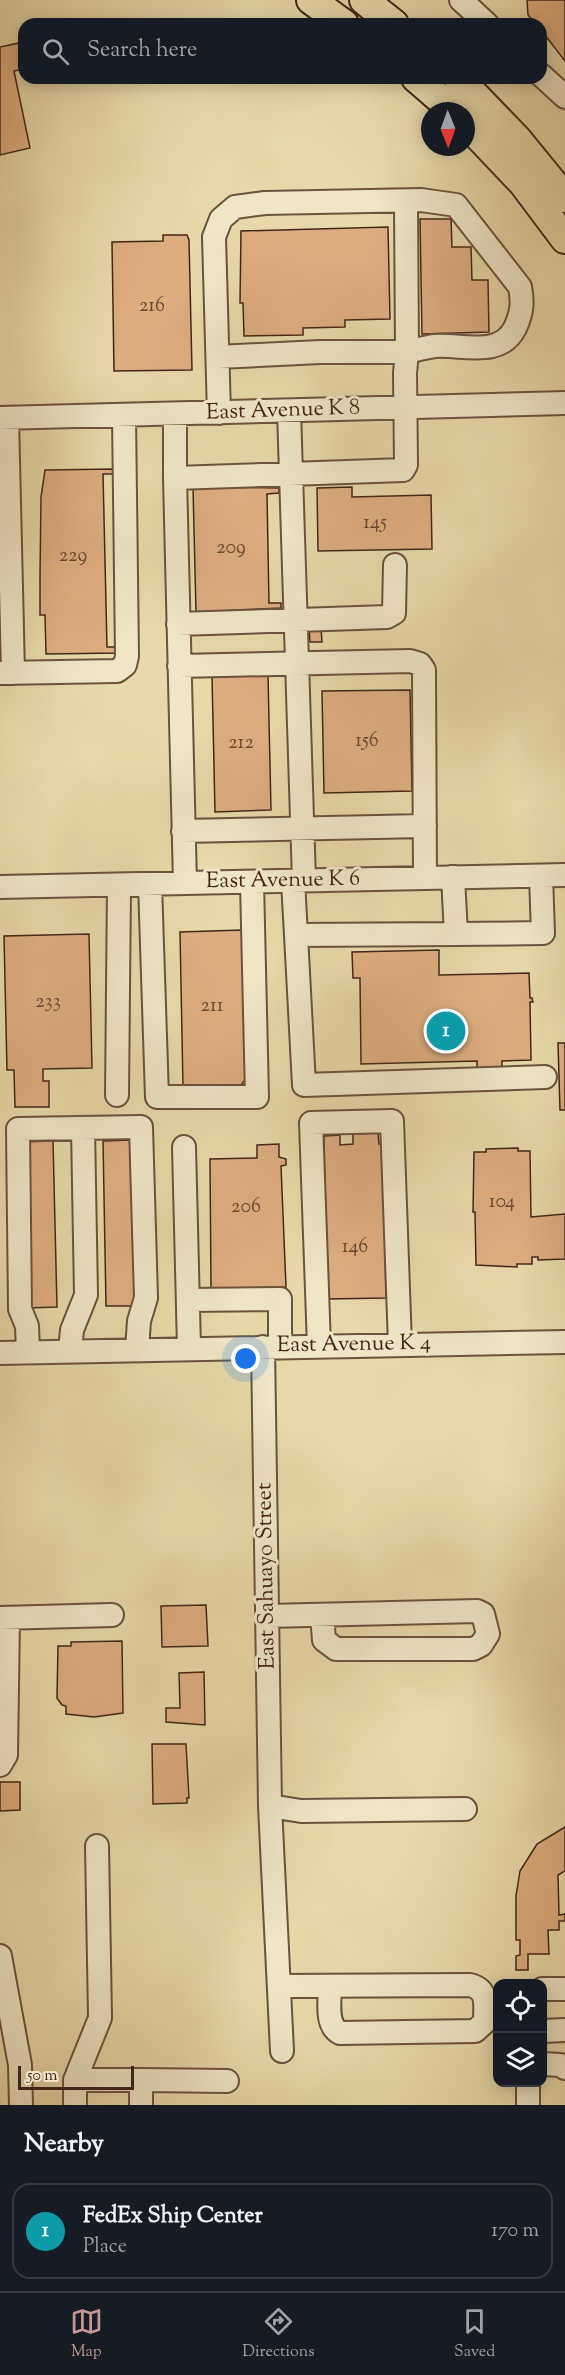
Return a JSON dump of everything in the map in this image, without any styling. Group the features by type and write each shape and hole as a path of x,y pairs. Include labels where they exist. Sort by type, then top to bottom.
{"main road":[{"path":"311,0 336,18"},
{"path":"424,84 443,102"},
{"path":"464,84 518,139 565,198"},
{"path":"475,132 523,183 565,239"}],"street":[{"path":"461,0 480,18"},
{"path":"547,80 565,97"},
{"path":"175,478 402,470 406,465 406,201"},
{"path":"218,357 320,352 407,352 434,346 497,347 511,336 523,304 520,287 456,205 406,201 265,203 235,207 221,219 214,237 219,413"},
{"name":"East Avenue K 8","path":"4,418 565,403"},
{"path":"289,411 302,828 296,935 304,1085 545,1077"},
{"path":"175,414 184,883"},
{"path":"4,418 7,673 117,671 125,665 127,656 124,415"},
{"path":"178,624 387,617 394,613 395,565"},
{"path":"179,666 411,661 420,664 424,670 426,878"},
{"path":"183,831 425,826"},
{"path":"296,935 543,933 541,876"},
{"name":"East Avenue K 6","path":"0,887 453,877 541,876 565,880"},
{"path":"453,877 456,934"},
{"path":"150,884 157,1097 256,1097 252,882"},
{"path":"117,1095 118,885"},
{"path":"319,1346 311,1123 392,1121 400,1345"},
{"path":"28,1352 27,1326 20,1309 18,1129 141,1127 146,1298 139,1321 137,1350"},
{"path":"70,1351 72,1330 86,1295 83,1128"},
{"path":"184,1147 189,1348"},
{"name":"East Sahuayo Street","path":"188,1300 279,1299 272,1347 267,1617 270,1806 282,2051"},
{"name":"East Avenue K 4","path":"0,1353 565,1342"},
{"path":"267,1617 322,1614 477,1611 483,1614 488,1634 486,1640 473,1649 336,1649 324,1640 322,1614"},
{"path":"0,1765 6,1755 4,1618 112,1615"},
{"path":"270,1806 301,1811 465,1809"},
{"path":"75,2105 75,2080 100,2018 98,1846"},
{"path":"0,1956 20,2065 21,2105"},
{"path":"279,1986 470,1985 480,1988 485,1994 485,2022 490,2026"},
{"path":"330,1986 330,2018 332,2026 340,2033 476,2031 490,2026"},
{"path":"547,1989 565,1989"},
{"path":"547,2031 565,2030"},
{"path":"547,2064 560,2065 565,2068"},
{"path":"75,2080 227,2081"},
{"path":"141,2080 141,2105"}],"building":[{"path":"527,0 565,0 565,61 547,38 547,18 531,18 528,15"},
{"path":"18,43 18,70 14,71 30,148 0,155 0,47"},
{"path":"420,219 451,219 452,247 471,247 472,280 488,280 489,332 422,334"},
{"path":"388,227 390,319 345,320 345,327 303,328 303,335 244,336 243,303 240,303 241,231"},
{"path":"163,235 187,235 189,240 192,370 114,371 112,242 163,241"},
{"path":"115,469 115,474 103,474 107,647 119,647 119,653 46,654 45,615 40,615 41,497 45,470"},
{"path":"352,487 352,497 431,495 432,549 318,551 317,488"},
{"path":"193,488 279,488 279,493 267,494 269,603 281,603 281,608 196,612"},
{"path":"309,628 321,628 322,642 310,642"},
{"path":"268,675 271,810 215,812 212,676"},
{"path":"410,690 412,791 324,793 322,691"},
{"path":"242,930 245,1080 240,1086 183,1087 180,932"},
{"path":"89,934 92,1068 43,1069 43,1081 49,1081 49,1107 15,1107 14,1070 7,1070 4,936"},
{"path":"439,950 439,975 529,973 530,998 533,1002 530,1002 531,1060 502,1061 502,1071 477,1072 477,1061 361,1064 360,978 353,978 352,952"},
{"path":"558,1043 565,1043 565,1110 560,1110"},
{"path":"378,1133 379,1144 383,1144 386,1298 327,1299 324,1136 340,1135 340,1145 353,1144 353,1134"},
{"path":"132,1140 137,1306 106,1306 103,1141"},
{"path":"53,1141 57,1307 27,1308 23,1142"},
{"path":"279,1144 279,1157 286,1159 286,1165 281,1166 286,1287 211,1289 210,1159 257,1158 257,1145"},
{"path":"518,1148 518,1151 530,1151 531,1217 565,1214 565,1259 538,1260 538,1257 532,1257 532,1264 517,1264 517,1267 476,1265 475,1212 473,1212 474,1152 486,1152 486,1149"},
{"path":"206,1605 208,1646 162,1647 161,1606"},
{"path":"122,1641 123,1713 94,1717 66,1714 66,1706 62,1705 57,1698 58,1646 71,1646 71,1642"},
{"path":"204,1672 205,1725 166,1722 166,1708 180,1708 179,1673"},
{"path":"152,1744 186,1744 189,1798 187,1798 187,1803 153,1804"},
{"path":"0,1782 20,1782 20,1810 0,1811"},
{"path":"565,1827 565,1871 558,1875 559,1915 565,1914 565,1921 559,1921 559,1930 548,1930 549,1954 528,1954 528,1970 516,1970 516,1956 520,1955 520,1940 516,1940 516,1896 520,1871 537,1844"}],"place":[{"name":"FedEx Ship Center","path":"446,1031"}]}
